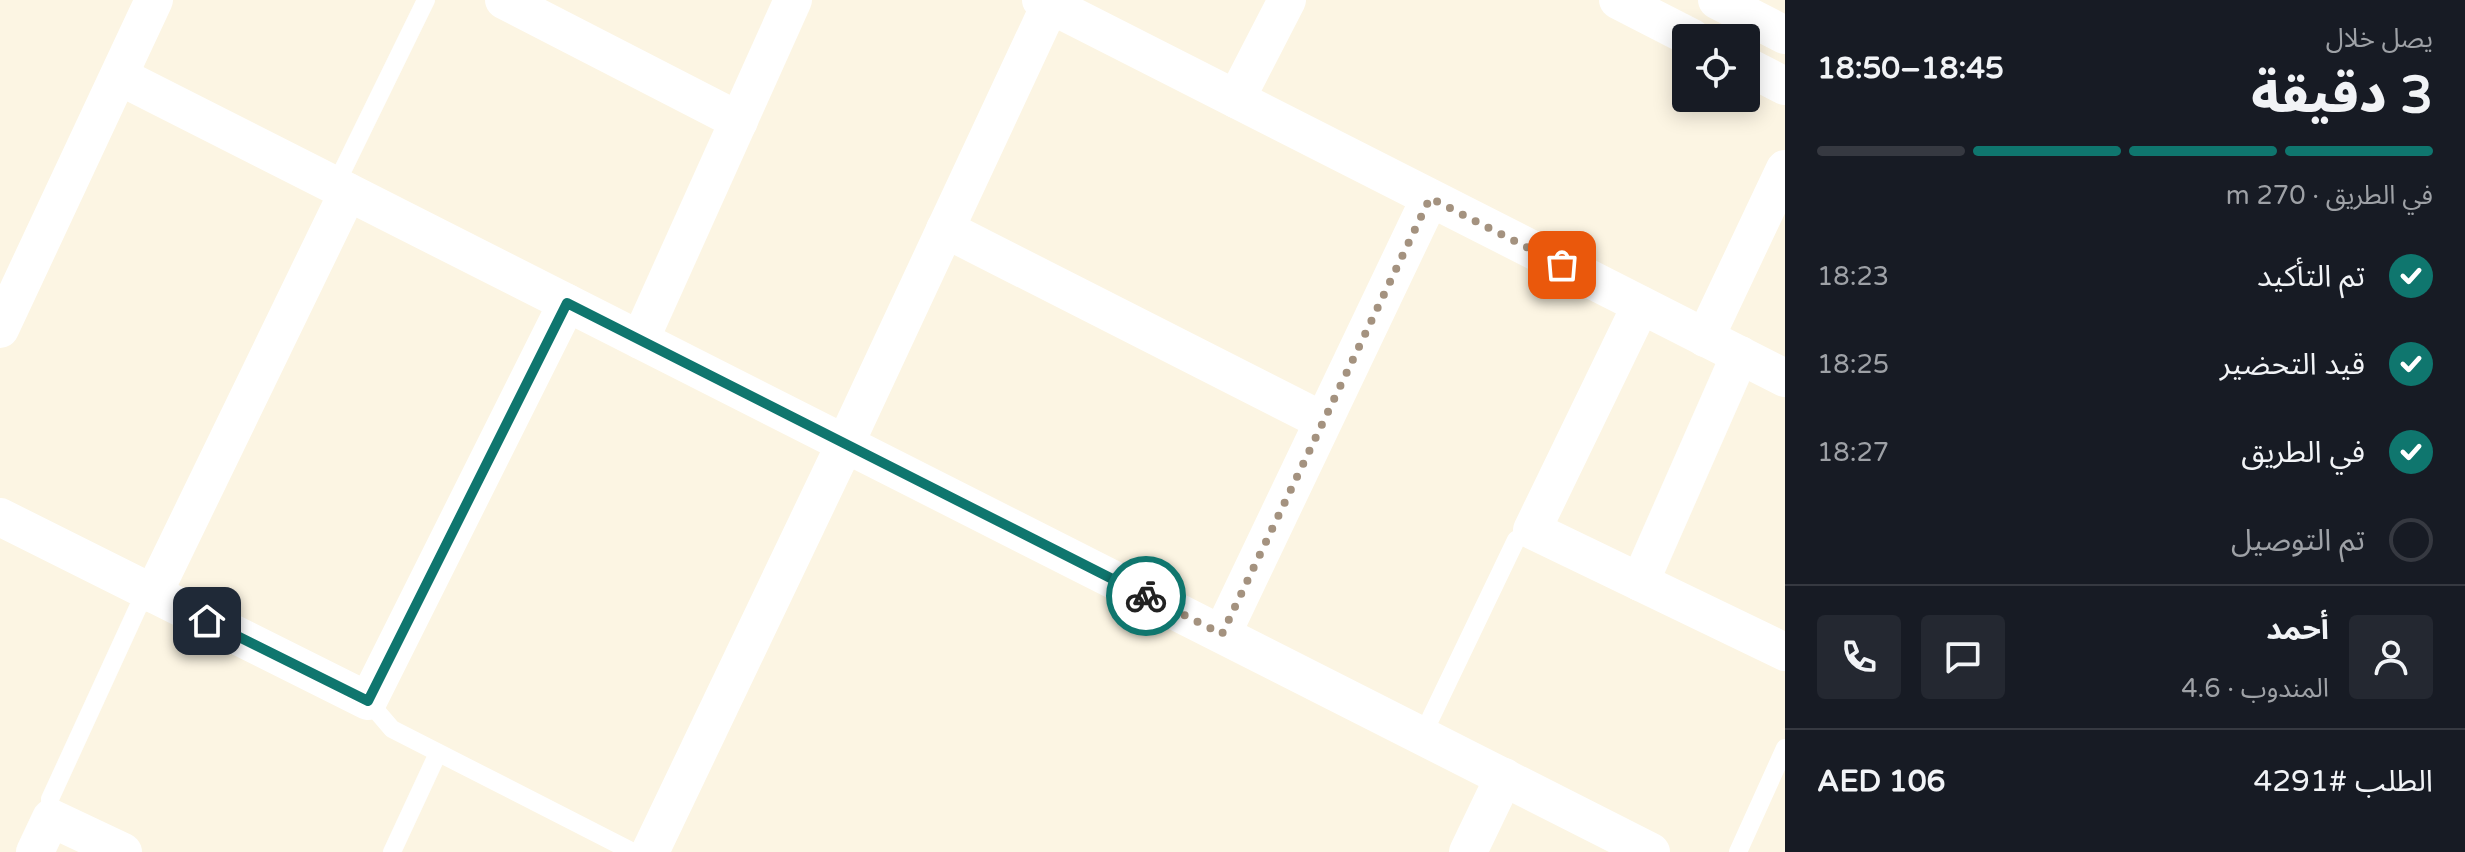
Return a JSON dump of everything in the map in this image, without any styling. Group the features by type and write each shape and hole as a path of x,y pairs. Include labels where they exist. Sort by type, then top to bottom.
{"street":[{"path":"0,329 154,0"},
{"path":"504,0 739,121"},
{"path":"640,340 793,0"},
{"path":"1236,99 1287,0"},
{"path":"1618,0 1672,28"},
{"path":"1717,0 1785,35"},
{"path":"650,852 845,444 1046,2 1785,378"},
{"path":"1760,73 1785,86"},
{"path":"119,76 1651,852"},
{"path":"1705,338 1785,169"},
{"path":"150,592 342,189"},
{"path":"1222,634 1430,198"},
{"path":"945,229 1323,421"},
{"path":"0,517 368,701 567,303"},
{"path":"1641,305 1532,530 1785,652"},
{"path":"1640,582 1740,355"},
{"path":"1468,852 1504,777"},
{"path":"35,852 51,818 123,852"}],"lane":[{"path":"342,189 426,0"},
{"path":"1422,736 1516,540 1532,530"},
{"path":"51,818 50,799 150,592"},
{"path":"368,701 392,729 633,852"},
{"path":"1738,852 1785,748"},
{"path":"392,852 438,753"}],"way so far":[{"path":"1146,596 1222,634 1430,198 1562,265"}],"route":[{"path":"207,621 368,701 567,303 1146,596"}]}
